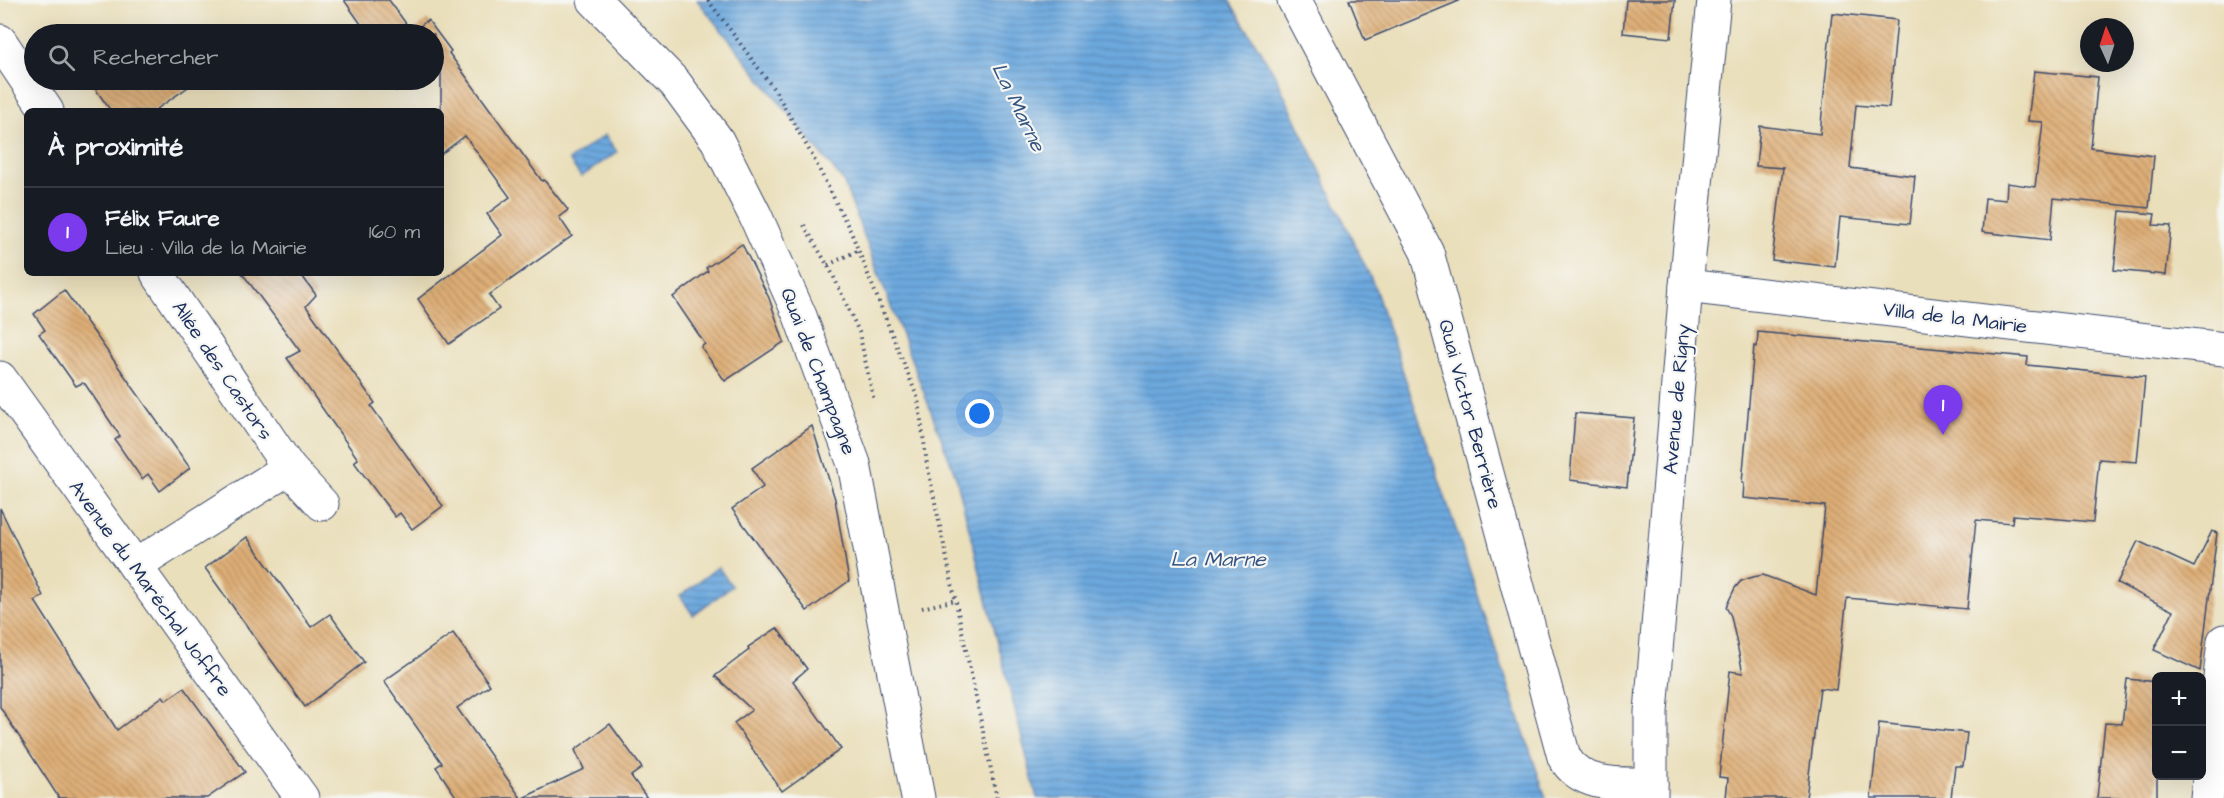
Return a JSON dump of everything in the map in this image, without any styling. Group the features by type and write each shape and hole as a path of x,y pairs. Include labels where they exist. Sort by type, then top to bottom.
{"street":[{"name":"Quai de Champagne","path":"594,0 675,83 717,140 755,215 800,316 854,464 918,798"},
{"name":"Quai Victor Berrière","path":"1294,0 1427,252 1564,757 1575,772 1595,781 1651,791"},
{"name":"Avenue de Rigny","path":"1651,791 1651,712 1686,286 1714,0"},
{"path":"0,41 24,77"},
{"path":"33,90 45,108"},
{"name":"Allée des Castors","path":"159,276 289,468 322,504"},
{"name":"Villa de la Mairie","path":"1686,286 2224,349"},
{"name":"Avenue du Maréchal Joffre","path":"0,378 302,798"},
{"path":"135,566 289,468"},
{"path":"2207,798 2224,641"}],"path":[{"path":"708,0 776,92 813,157 859,250 918,399 927,464 997,798"},
{"path":"828,265 859,250"},
{"path":"922,608 956,600"}],"water":[{"name":"La Marne","path":"697,0 1229,0 1274,73 1374,285 1546,798 1037,798 956,477 843,181"},
{"path":"605,135 617,152 581,177 569,160"},
{"path":"718,567 732,586 693,615 680,596"}],"building":[{"path":"344,0 389,0 406,24 361,24"},
{"path":"1349,0 1459,0 1459,1 1365,40"},
{"path":"1626,0 1675,0 1671,38 1623,33"},
{"path":"1832,13 1897,20 1889,108 1856,105 1850,168 1915,176 1910,224 1840,217 1835,267 1772,260 1783,168 1756,166 1760,126 1820,134"},
{"path":"444,42 451,51 449,53 542,181 544,180 568,210 559,217 572,236 489,295 499,309 449,344 418,299 502,235 487,214 510,197 465,136 444,152 444,108 441,108 441,90 444,90"},
{"path":"2034,71 2098,77 2091,148 2154,156 2149,208 2054,198 2050,240 1982,232 1985,198 2006,200 2007,183 2035,187 2043,122 2028,121"},
{"path":"96,90 184,90 158,108 109,108"},
{"path":"2120,211 2155,214 2153,225 2171,226 2166,275 2114,270"},
{"path":"742,244 769,298 784,342 725,381 701,347 705,344 673,297 708,271 706,268"},
{"path":"244,276 302,276 316,295 306,306 375,403 371,406 443,506 412,529 400,513 395,517 354,462 358,459 287,358 300,351"},
{"path":"64,290 190,468 160,491 148,474 142,479 115,440 120,436 85,384 76,386 39,334 45,330 34,314"},
{"path":"1758,332 2028,357 2027,365 2145,377 2137,462 2099,459 2093,522 2013,515 2012,523 1976,520 1967,609 1847,598 1836,690 1820,688 1806,798 1726,798 1728,778 1719,777 1730,671 1743,673 1731,616 1726,607 1741,581 1763,575 1816,595 1825,506 1743,498 1744,483 1742,483 1754,346 1757,347"},
{"path":"1575,413 1634,418 1627,487 1570,480"},
{"path":"812,426 835,499 849,581 807,611 732,509 763,487 752,468"},
{"path":"0,508 43,596 35,601 117,730 163,696 166,700 184,688 245,772 207,798 59,798 0,707"},
{"path":"2212,531 2217,533 2200,671 2154,650 2173,611 2117,583 2138,541 2194,567"},
{"path":"247,537 311,627 330,614 364,662 305,707 205,568"},
{"path":"777,628 807,669 793,681 841,749 782,791 734,723 752,710 715,676 749,650 748,647"},
{"path":"453,633 490,685 457,708 521,798 457,798 436,767 442,763 384,681"},
{"path":"2127,679 2152,682 2152,780 2157,780 2157,798 2097,798 2105,723 2122,724"},
{"path":"1879,723 1967,733 1963,766 1955,766 1951,798 1871,798"},
{"path":"610,724 642,768 631,776 647,798 523,798 584,769 575,750"}],"place":[{"name":"Félix Faure","path":"1943,435"}]}
